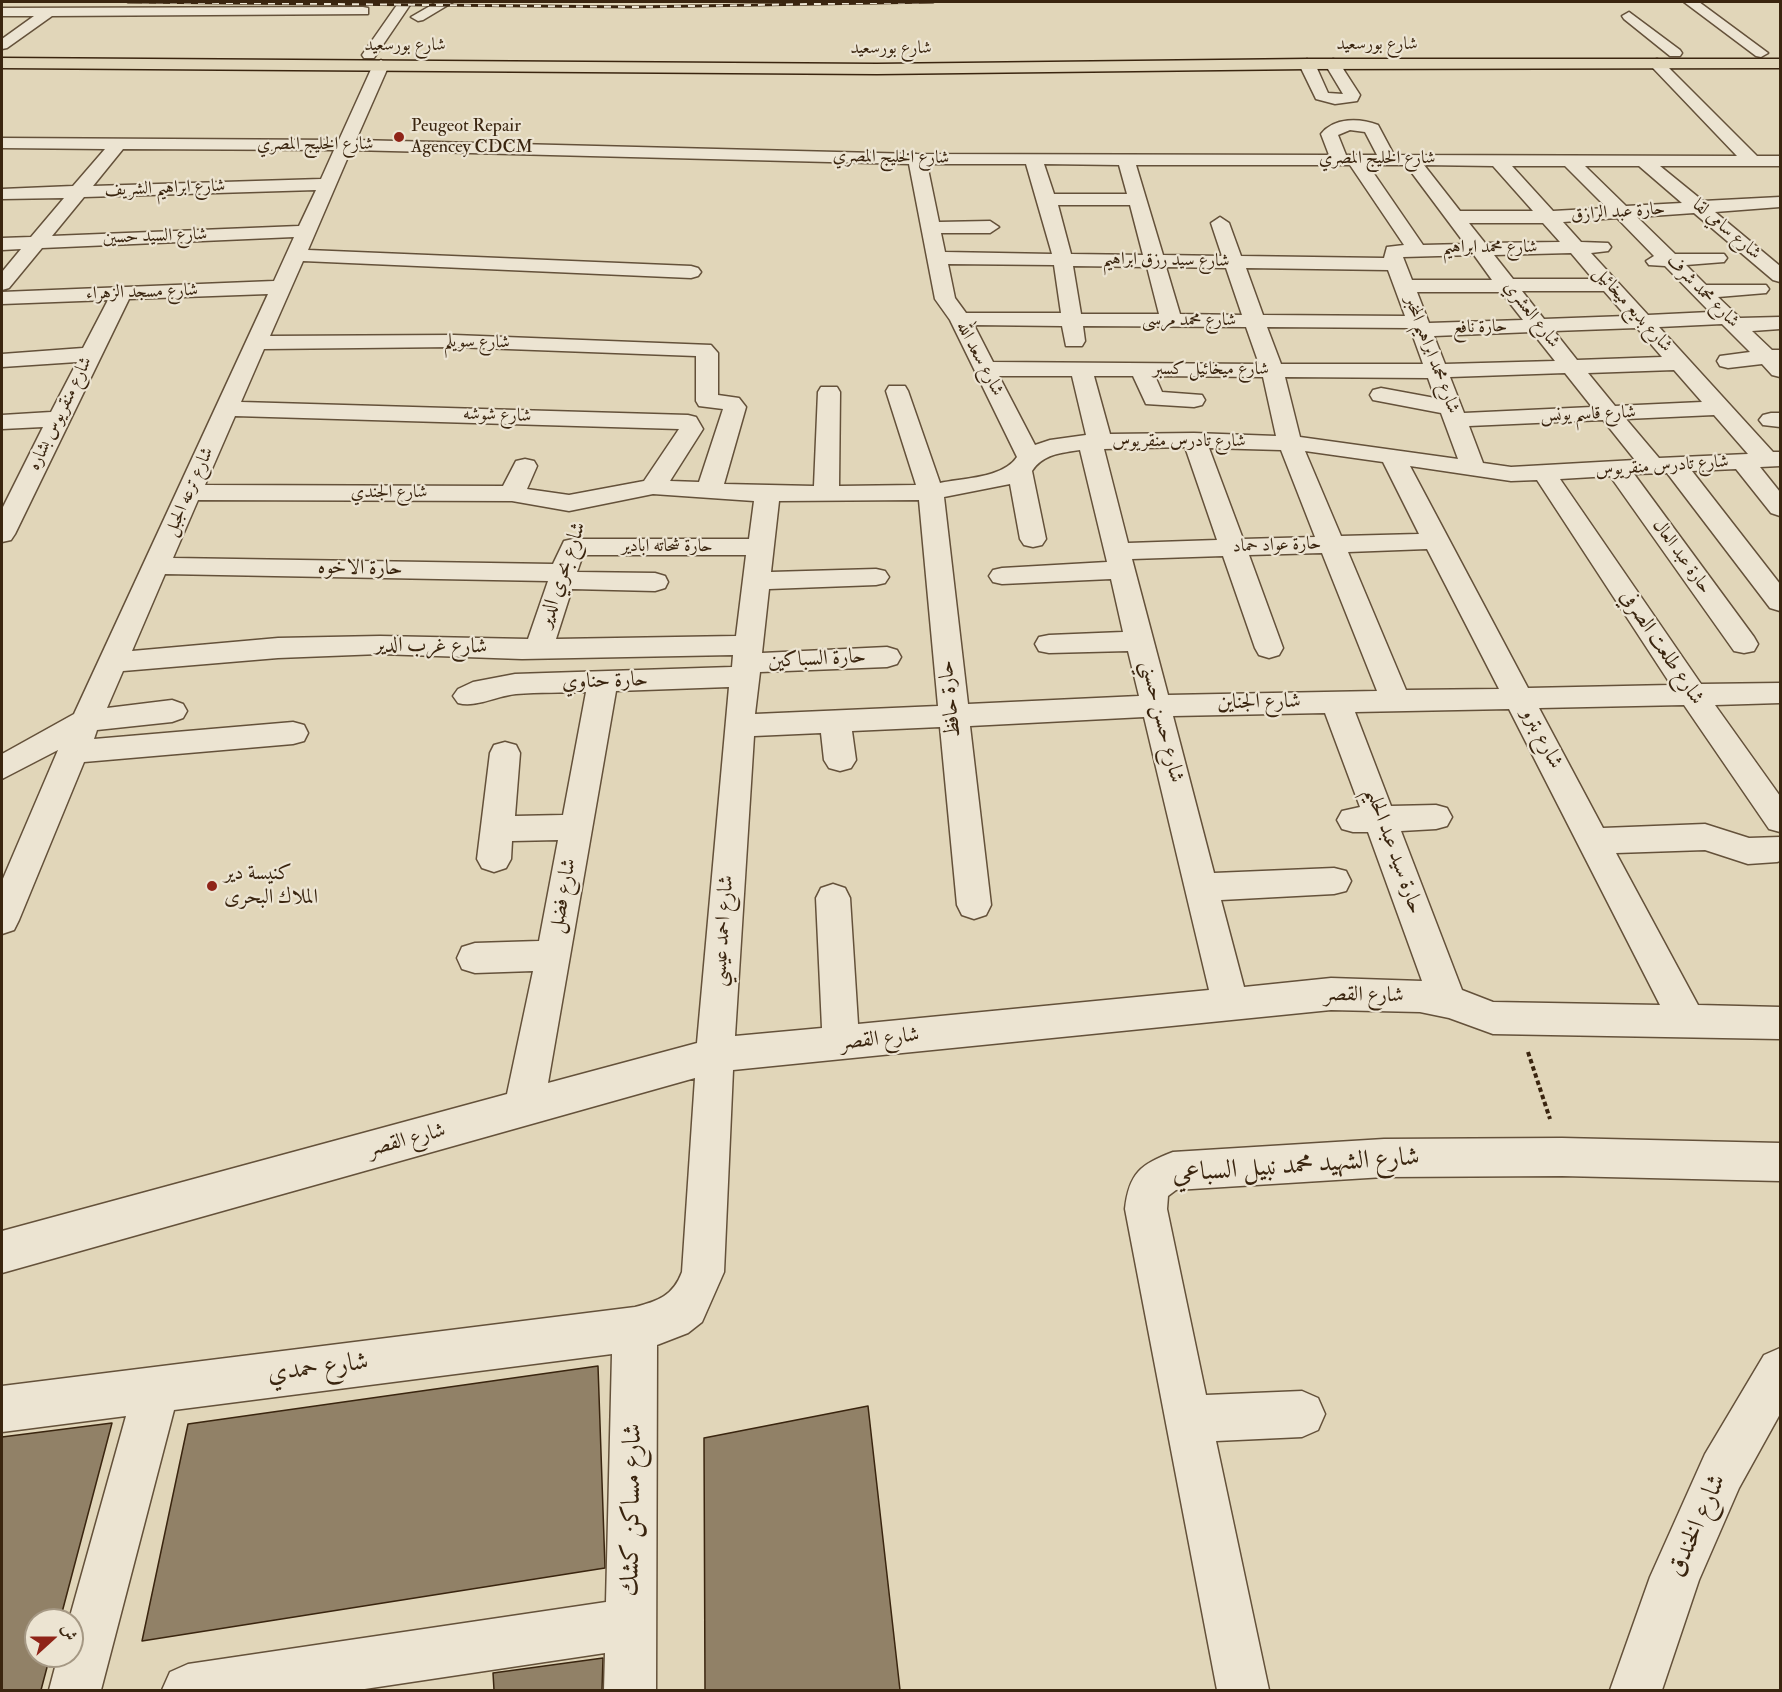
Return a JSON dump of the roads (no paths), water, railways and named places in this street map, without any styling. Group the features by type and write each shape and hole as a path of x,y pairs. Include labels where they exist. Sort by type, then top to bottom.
{"main road":[{"name":"شارع بورسعيد","path":"2,63 386,55 697,52"},
{"name":"شارع بورسعيد","path":"976,52 1116,60 1307,64 1780,64"},
{"name":"شارع بورسعيد","path":"2,53 820,61 877,69 1116,60 1780,53"},
{"path":"865,53 859,59 860,62 877,69"}],"street":[{"name":"شارع ترعه الجبل","path":"2,920 86,721 386,55 385,31 405,2"},
{"path":"385,31 408,31 428,2"},
{"path":"418,17 446,2"},
{"path":"1691,2 1761,53"},
{"path":"2,45 50,11"},
{"path":"2,12 363,11"},
{"path":"1629,16 1675,53"},
{"path":"1307,64 1322,96 1335,99 1351,98 1352,95 1334,64"},
{"path":"1657,64 1752,161"},
{"name":"شارع محمد ابراهيم المخبر","path":"1388,159 1372,129 1348,125 1341,126 1329,134 1347,159 1372,186 1405,254 1404,286 1474,470"},
{"name":"شارع الخليج المصري","path":"2,143 346,145 916,159 1780,161"},
{"path":"2,284 118,144"},
{"name":"شارع سعد الله","path":"916,159 945,299 960,319 985,369 1024,464 1033,538"},
{"path":"1033,159 1050,199 1064,259 1073,330"},
{"path":"1126,159 1172,322"},
{"name":"شارع العشري","path":"1410,159 1539,327 1611,414 1665,467 1780,602"},
{"name":"شارع بديع ميخائيل","path":"1497,160 1720,408 1763,460 1780,508"},
{"name":"شارع محمد شرف","path":"1569,160 1731,321 1776,361"},
{"name":"شارع سامي لقا","path":"1644,161 1780,276"},
{"name":"شارع ابراهيم الشريف","path":"2,194 328,184"},
{"path":"246,233 265,186"},
{"path":"1351,186 1372,186"},
{"path":"1050,199 1137,200"},
{"name":"حارة عبد الرازق","path":"1454,217 1623,214 1754,203 1776,210"},
{"path":"1498,217 1520,248"},
{"path":"1220,223 1272,370 1290,443 1395,700"},
{"path":"930,228 990,227"},
{"name":"شارع محمد ابراهيم","path":"1405,254 1479,249 1576,248 1640,230 1664,229"},
{"name":"شارع السيد حسين","path":"2,244 308,231"},
{"path":"1290,253 1299,282"},
{"name":"شارع سيد رزق ابراهيم","path":"937,258 1235,262 1290,253 1405,254"},
{"path":"296,255 691,272"},
{"path":"1639,261 1717,258"},
{"path":"1404,286 1610,285"},
{"name":"شارع مسجد الزهراء","path":"2,298 72,288 122,294 282,287"},
{"path":"1702,291 1759,289"},
{"name":"شارع منقريوس بشاره","path":"2,534 122,294"},
{"name":"شارع محمد مرسى","path":"960,319 1073,330 1172,322 1420,326"},
{"path":"445,362 462,321"},
{"name":"حارة نافع","path":"1420,326 1539,327 1731,321 1780,323"},
{"path":"375,342 384,322"},
{"name":"شارع سويلم","path":"256,343 454,341 698,349 707,353 706,401"},
{"path":"2,360 91,354"},
{"path":"1728,361 1776,361"},
{"name":"شارع ميخائيل كسبر","path":"985,369 1437,371 1680,363"},
{"name":"شارع حسن حسني","path":"1080,369 1120,560 1230,1003"},
{"path":"1141,369 1154,399 1194,400"},
{"name":"حارة حافظ","path":"897,391 931,492 952,716 974,905"},
{"path":"826,495 829,392"},
{"name":"شارع قاسم يونس","path":"1381,394 1453,414 1611,414 1720,408"},
{"path":"653,488 692,429 688,422 696,404 706,401 735,405 709,491"},
{"name":"شارع شوشه","path":"227,409 688,422"},
{"path":"2,422 59,419"},
{"path":"1194,440 1269,648"},
{"name":"شارع تادرس منقريوس","path":"588,501 653,488 826,495 931,492 995,480 1050,447 1095,442 1194,440 1290,443 1340,447 1393,458 1511,474 1618,470 1763,460"},
{"name":"شارع بترو","path":"1393,458 1687,1022"},
{"path":"499,501 525,466"},
{"path":"615,495 624,468"},
{"name":"حارة عبد العال","path":"1618,470 1744,644"},
{"name":"شارع طلعت الصرفي","path":"1545,474 1692,694 1780,844"},
{"name":"شارع الجندي","path":"189,492 499,501 588,501"},
{"name":"شارع احمد عيسي","path":"635,1329 684,1312 694,1299 703,1272 715,1054 739,726 767,494"},
{"name":"شارع بحري الدير","path":"515,684 563,576 588,501"},
{"name":"حارة عواد حماد","path":"1002,576 1233,547 1436,540"},
{"name":"حارة شحاته ابادير","path":"573,547 761,547"},
{"name":"حارة الاخوه","path":"157,566 563,576 655,582"},
{"path":"757,581 876,577"},
{"path":"1049,644 1141,641"},
{"name":"شارع غرب الدير","path":"113,662 278,648 380,645 530,648 747,662"},
{"name":"حارة السباكين","path":"747,662 887,657"},
{"name":"حارة حناوي","path":"468,696 483,689 515,684 603,682 747,662"},
{"name":"شارع فضل","path":"523,1110 554,955 603,682"},
{"name":"شارع الجناين","path":"739,726 1157,706 1780,693"},
{"name":"حارة سيد عبد الحليم","path":"1336,701 1367,820 1449,1002"},
{"path":"2,768 86,721 172,711"},
{"path":"835,721 840,760"},
{"path":"73,752 293,733"},
{"path":"505,753 495,844 576,826"},
{"path":"1367,820 1436,817"},
{"path":"1595,842 1706,837 1725,841 1748,852 1780,844"},
{"path":"1203,888 1334,881"},
{"path":"833,898 841,1044"},
{"path":"475,958 554,955"},
{"name":"شارع القصر","path":"2,1252 523,1110 715,1054 841,1044 1331,994 1397,995 1449,1002 1470,1012 1493,1018 1780,1023"},
{"name":"شارع الشهيد محمد نبيل السباعي","path":"1243,1690 1146,1209 1148,1189 1155,1179 1173,1172 1384,1158 1562,1157 1780,1162"},
{"name":"شارع حمدي","path":"2,1409 635,1329"},
{"name":"شارع مساكن كشك","path":"630,1690 635,1329"},
{"name":"شارع الخندق","path":"1636,1690 1675,1577 1722,1471 1780,1371"},
{"path":"75,1690 156,1390"},
{"path":"1188,1419 1302,1414"},
{"path":"188,1690 343,1678 631,1624"}],"railway":[{"path":"128,2 635,7 933,2"}],"place":[{"name":"Peugeot Repair Agencey CDCM","path":"399,137"},
{"name":"كنيسة دير الملاك البحرى","path":"212,886"}]}
